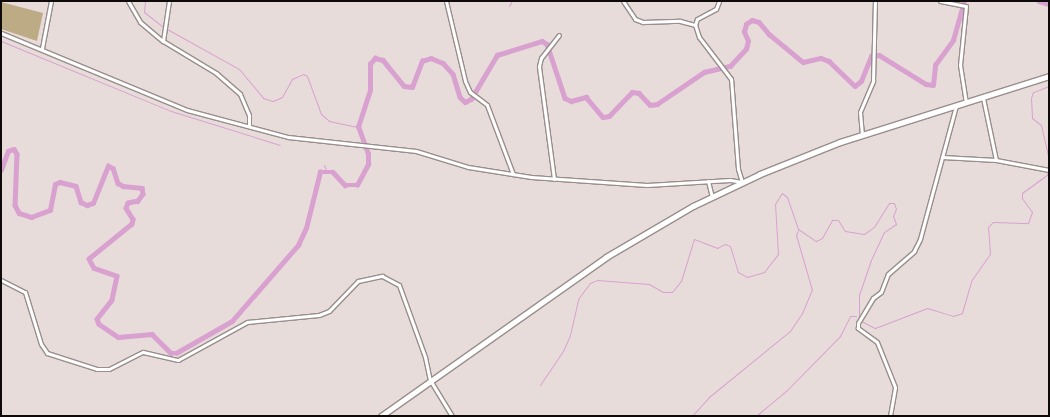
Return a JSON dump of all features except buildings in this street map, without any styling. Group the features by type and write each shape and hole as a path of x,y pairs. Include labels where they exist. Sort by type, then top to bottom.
{"highway":[{"path":"381,416 606,257 712,197 742,182 862,135 1049,76"}],"street":[{"path":"42,48 51,1"},
{"path":"128,1 140,22 163,41 216,73 240,94 249,115 249,125"},
{"path":"163,41 169,1"},
{"path":"446,1 465,81 470,92 488,105 513,174"},
{"path":"623,1 635,19 643,22 680,21 695,25"},
{"path":"1,33 42,48 187,110 249,125 288,137 416,151 468,167 554,179 647,185 708,181 742,182 738,169 732,79 699,37 695,25 697,18 716,8 718,1"},
{"path":"862,135 860,112 873,81 875,1"},
{"path":"940,1 966,6 960,65 966,103"},
{"path":"554,179 539,66 541,58 559,35"},
{"path":"983,98 996,160"},
{"path":"890,416 895,387 877,342 858,328 858,323 873,298 881,292 893,268 914,251 956,106"},
{"path":"942,157 996,160 1049,170"},
{"path":"708,181 712,197"},
{"path":"1,280 25,292 41,344 47,353 97,369 109,369 118,367 136,353 178,360 247,322 319,315 328,311 358,281 382,276 399,285 425,357 430,380 452,416"}],"shaded area":[{"path":"1,2 43,13 37,41 1,29"}],"waterway":[{"path":"145,1 144,12 163,27"},
{"path":"509,6 512,1"},
{"path":"1,170 8,151 14,149 17,154 15,205 19,213 31,217 50,210 55,184 60,182 76,186 81,202 87,205 93,203 108,166 113,168 118,183 123,186 142,188 143,194 138,201 128,203 126,208 133,219 132,224 89,259 94,268 117,276 112,300 97,319 99,324 118,337 152,334 171,353 176,353 232,321 298,245 306,228 320,172 333,172 345,185 357,185 368,164 368,154 358,127 370,90 370,64 375,58 383,60 404,86 412,87 422,61 431,58 443,63 453,74 460,97 465,102 471,99 497,55 542,41 547,44 565,98 571,101 586,97 603,117 609,116 632,92 639,93 650,105 657,104 704,72 730,66 746,49 748,41 744,32 746,24 752,20 759,22 769,34 803,62 821,58 829,61 855,86 861,81 871,56 879,55 926,84 933,85 935,65 953,40 964,1"},
{"path":"1039,1 1049,4"},
{"path":"167,29 239,69 263,98 273,101 282,97 292,79 303,74 307,76 321,114 329,121 358,127"},
{"path":"1,41 171,111 280,145"},
{"path":"1049,86 1033,92 1031,98 1032,118 1041,125 1049,159"},
{"path":"324,165 326,170"},
{"path":"861,321 875,328 927,308 953,316 962,313 971,281 990,254 988,227 993,222 1028,223 1032,212 1022,198 1022,193 1047,175 1049,165"},
{"path":"540,385 563,351 570,335 578,299 590,283 597,280 649,284 663,292 672,292 681,281 694,239 717,248 725,244 730,246 738,272 747,277 764,272 778,254 775,204 782,193 787,197 798,229 816,241 822,238 832,220 838,220 845,231 864,234 874,227 889,203 894,203 896,209 893,216 896,224 884,232 871,260 859,295 859,318"},
{"path":"692,416 709,397 790,331 802,313 812,290 796,235 798,230"},
{"path":"756,416 787,390 840,336 850,316 856,316"}]}
